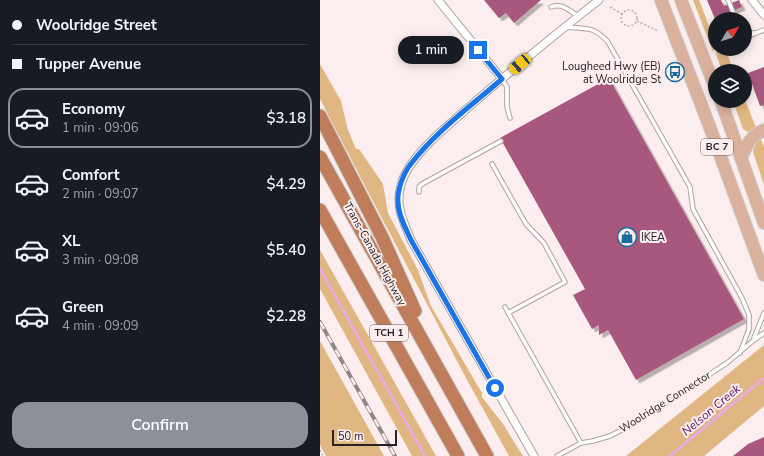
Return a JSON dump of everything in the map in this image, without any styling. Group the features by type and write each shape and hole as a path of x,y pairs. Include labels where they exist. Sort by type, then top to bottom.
{"highway":[{"path":"320,116 382,237 452,395"},
{"name":"Trans-Canada Highway","path":"320,157 487,456"},
{"name":"TCH 1","path":"320,210 458,456"}],"main road":[{"name":"BC 7","path":"661,0 764,275"},
{"path":"680,0 708,70"},
{"name":"BC 7","path":"723,108 764,223"},
{"path":"741,158 750,140 756,133 764,130"}],"street":[{"path":"438,0 502,79"},
{"path":"534,456 411,240 398,203 401,184 409,166 442,131 502,79 599,0"},
{"path":"752,0 764,15"}],"lane":[{"path":"728,0 733,12"},
{"path":"551,8 557,5 564,7 578,16"},
{"path":"565,27 584,27 600,33 608,42 690,187 693,209 742,298 749,315 749,329 740,353"},
{"path":"752,35 764,30"},
{"path":"502,79 507,87 507,107 510,118"},
{"path":"419,192 419,187 427,180 501,141"},
{"path":"492,164 526,224 544,243 565,282 508,312"},
{"path":"505,307 581,444"},
{"path":"754,340 764,313"},
{"name":"Woolridge Connector","path":"558,456 581,444 616,433 670,402 740,353 764,333"}],"path":[{"path":"610,7 622,14"},
{"path":"627,10 634,11 638,17 637,21 632,26 626,25 622,20 622,14 627,10"},
{"path":"637,21 658,31"},
{"path":"320,450 323,456"}],"shaded area":[{"path":"693,0 699,0 708,23 708,39"},
{"path":"717,56 728,56 731,64 720,64"},
{"path":"320,64 341,101 348,130 356,149 359,149 383,184 388,213 418,270 431,306 482,393 482,397 503,424 523,456 509,456 467,380 365,186 320,99"},
{"path":"736,108 748,108 756,128 748,132 743,129"},
{"path":"760,137 764,147 764,185 753,152 755,143"},
{"path":"320,250 436,456 412,456 320,289"},
{"path":"320,341 384,456 326,456 320,445"},
{"path":"764,345 764,406 704,456 626,456"}],"building":[{"path":"484,0 541,0 514,23 506,13 499,18"},
{"path":"707,0 721,0 724,6 739,0 742,7 730,12 712,12"},
{"path":"764,67 764,105 760,106 752,84 752,72"},
{"name":"IKEA","path":"609,78 744,319 636,380 608,330 599,335 599,325 592,329 573,295 585,289 500,138"},
{"path":"764,437 764,456 733,456 748,444"}],"waterway":[{"path":"320,269 425,456"},
{"name":"Nelson Creek","path":"670,456 764,378"}],"railway":[{"path":"320,322 395,456"}],"place":[{"name":"Lougheed Hwy (EB) at Woolridge St","path":"675,72"},
{"name":"IKEA","path":"627,237"}],"route":[{"path":"478,50 502,79 442,131 409,166 401,184 398,203 411,240 495,388"}]}
